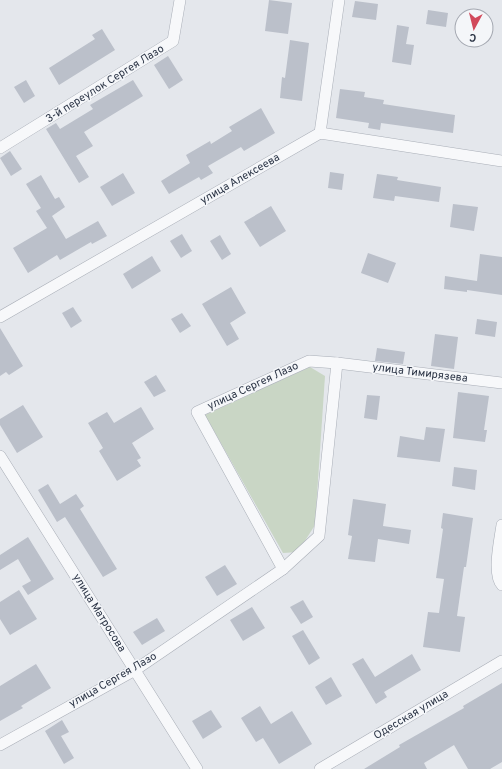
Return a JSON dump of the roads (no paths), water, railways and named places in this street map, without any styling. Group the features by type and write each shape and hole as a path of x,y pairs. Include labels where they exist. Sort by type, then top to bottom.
{"street":[{"name":"3-й переулок Сергея Лазо","path":"0,148 173,41 180,0"},
{"path":"340,0 320,133 502,161"},
{"name":"улица Алексеева","path":"0,317 320,133"},
{"name":"улица Сергея Лазо","path":"0,745 135,670 283,569 319,536 337,363 309,361 197,412 283,569"},
{"name":"улица Тимирязева","path":"337,363 502,383"},
{"name":"улица Матросова","path":"0,456 197,769"},
{"path":"502,525 497,566 498,582 502,586"},
{"name":"Одесская улица","path":"320,769 502,661"}]}
